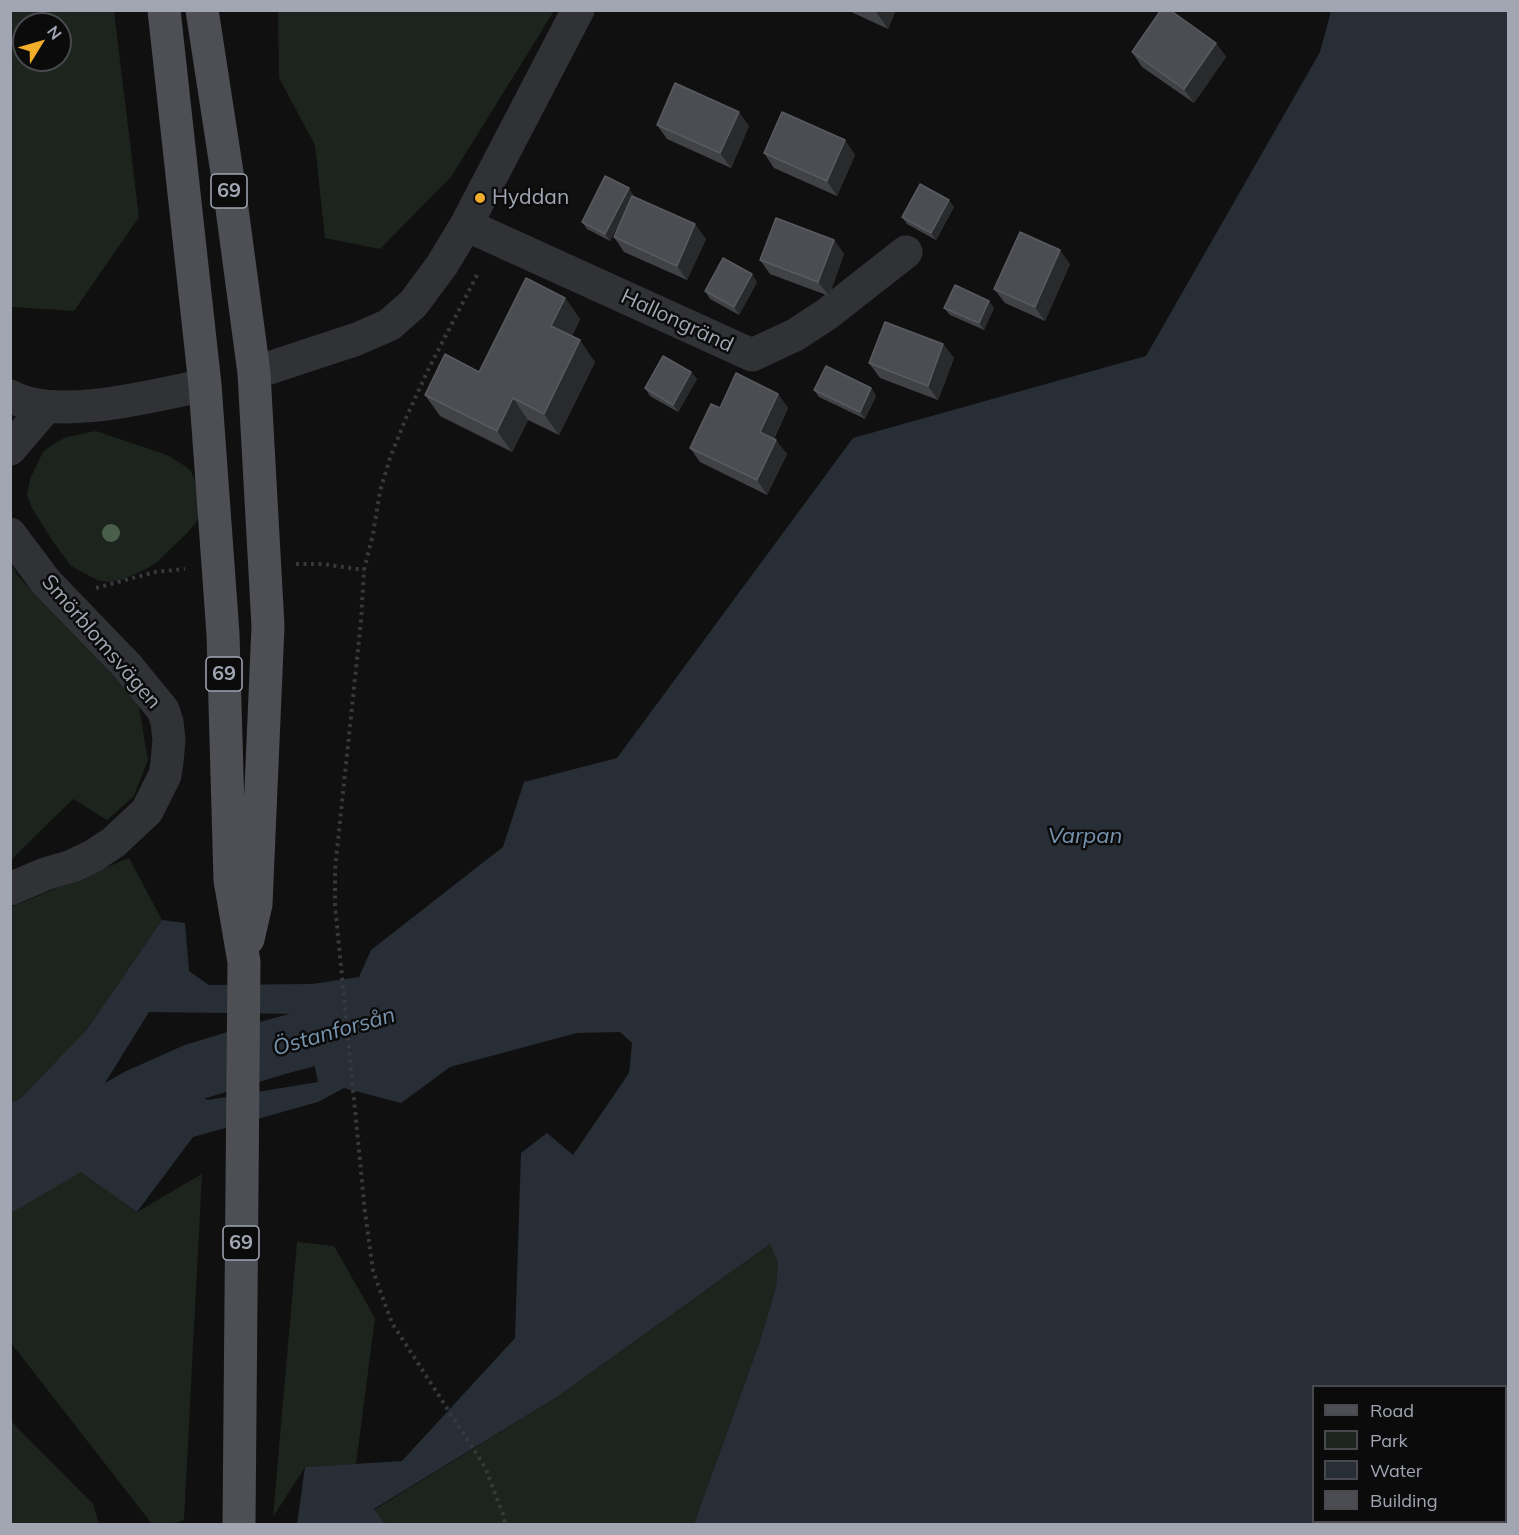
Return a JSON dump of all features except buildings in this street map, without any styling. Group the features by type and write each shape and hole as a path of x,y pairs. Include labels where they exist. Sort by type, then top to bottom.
{"main road":[{"name":"69","path":"164,10 205,385 223,634 230,880 244,962 239,1524"},
{"name":"69","path":"202,10 254,373 268,626 256,904 244,962"},
{"path":"205,385 254,373"}],"street":[{"path":"254,373 357,339 389,324 413,304 442,265 466,225 578,10"},
{"name":"Hallongränd","path":"466,225 752,355 795,335 819,319 906,252"},
{"path":"10,396 46,407 58,408 112,403 205,385"},
{"path":"10,449 46,407"},
{"name":"Smörblomsvägen","path":"10,534 46,582 127,666 163,710 169,740 165,774 147,811 114,842 72,866 45,874 10,889"}],"path":[{"path":"496,238 428,370 390,458 380,491 364,570 361,621 335,869 335,905 372,1271 392,1323 485,1467 505,1524"},
{"path":"292,564 322,564 364,570"},
{"path":"66,603 85,591 132,577 189,569"}],"green space":[{"path":"278,10 554,11 451,177 380,249 325,238 315,145 279,78"},
{"path":"10,11 114,11 139,217 74,311 11,307"},
{"path":"96,431 167,455 182,464 190,470 195,480 200,507 197,521 157,562 122,580 109,582 97,580 71,566 32,508 27,495 30,479 43,452 67,437"},
{"path":"10,562 18,576 138,702 148,760 134,796 107,820 73,799 11,860"},
{"path":"129,858 162,920 88,1028 21,1098 11,1103 11,907"},
{"path":"81,1171 137,1212 202,1174 184,1520 173,1524 152,1524 11,1343 10,1213"},
{"path":"297,1242 334,1246 375,1318 356,1464 305,1467 273,1517"},
{"path":"770,1244 778,1263 776,1287 761,1338 694,1524 385,1524 374,1510 557,1397"},
{"path":"10,1420 93,1504 99,1524 11,1524"}],"water":[{"name":"Varpan","path":"1331,11 1508,11 1508,1524 694,1524 761,1338 776,1287 778,1263 770,1244 557,1397 374,1509 385,1524 297,1524 305,1467 402,1461 515,1338 521,1153 547,1133 573,1155 629,1073 632,1043 620,1032 577,1033 450,1067 401,1103 344,1088 318,1102 193,1137 137,1212 81,1172 11,1213 11,1103 21,1098 88,1028 162,920 185,923 189,971 209,985 312,984 359,977 371,950 503,847 524,782 617,758 853,438 1146,356 1320,52","holes":["149,1012 304,1014 318,1082 208,1100 176,1087 95,1099"]}],"waterway":[{"name":"Östanforsån","path":"10,1173 138,1097 194,1072 385,1018"}],"place":[{"name":"Hyddan","path":"480,198"}]}
